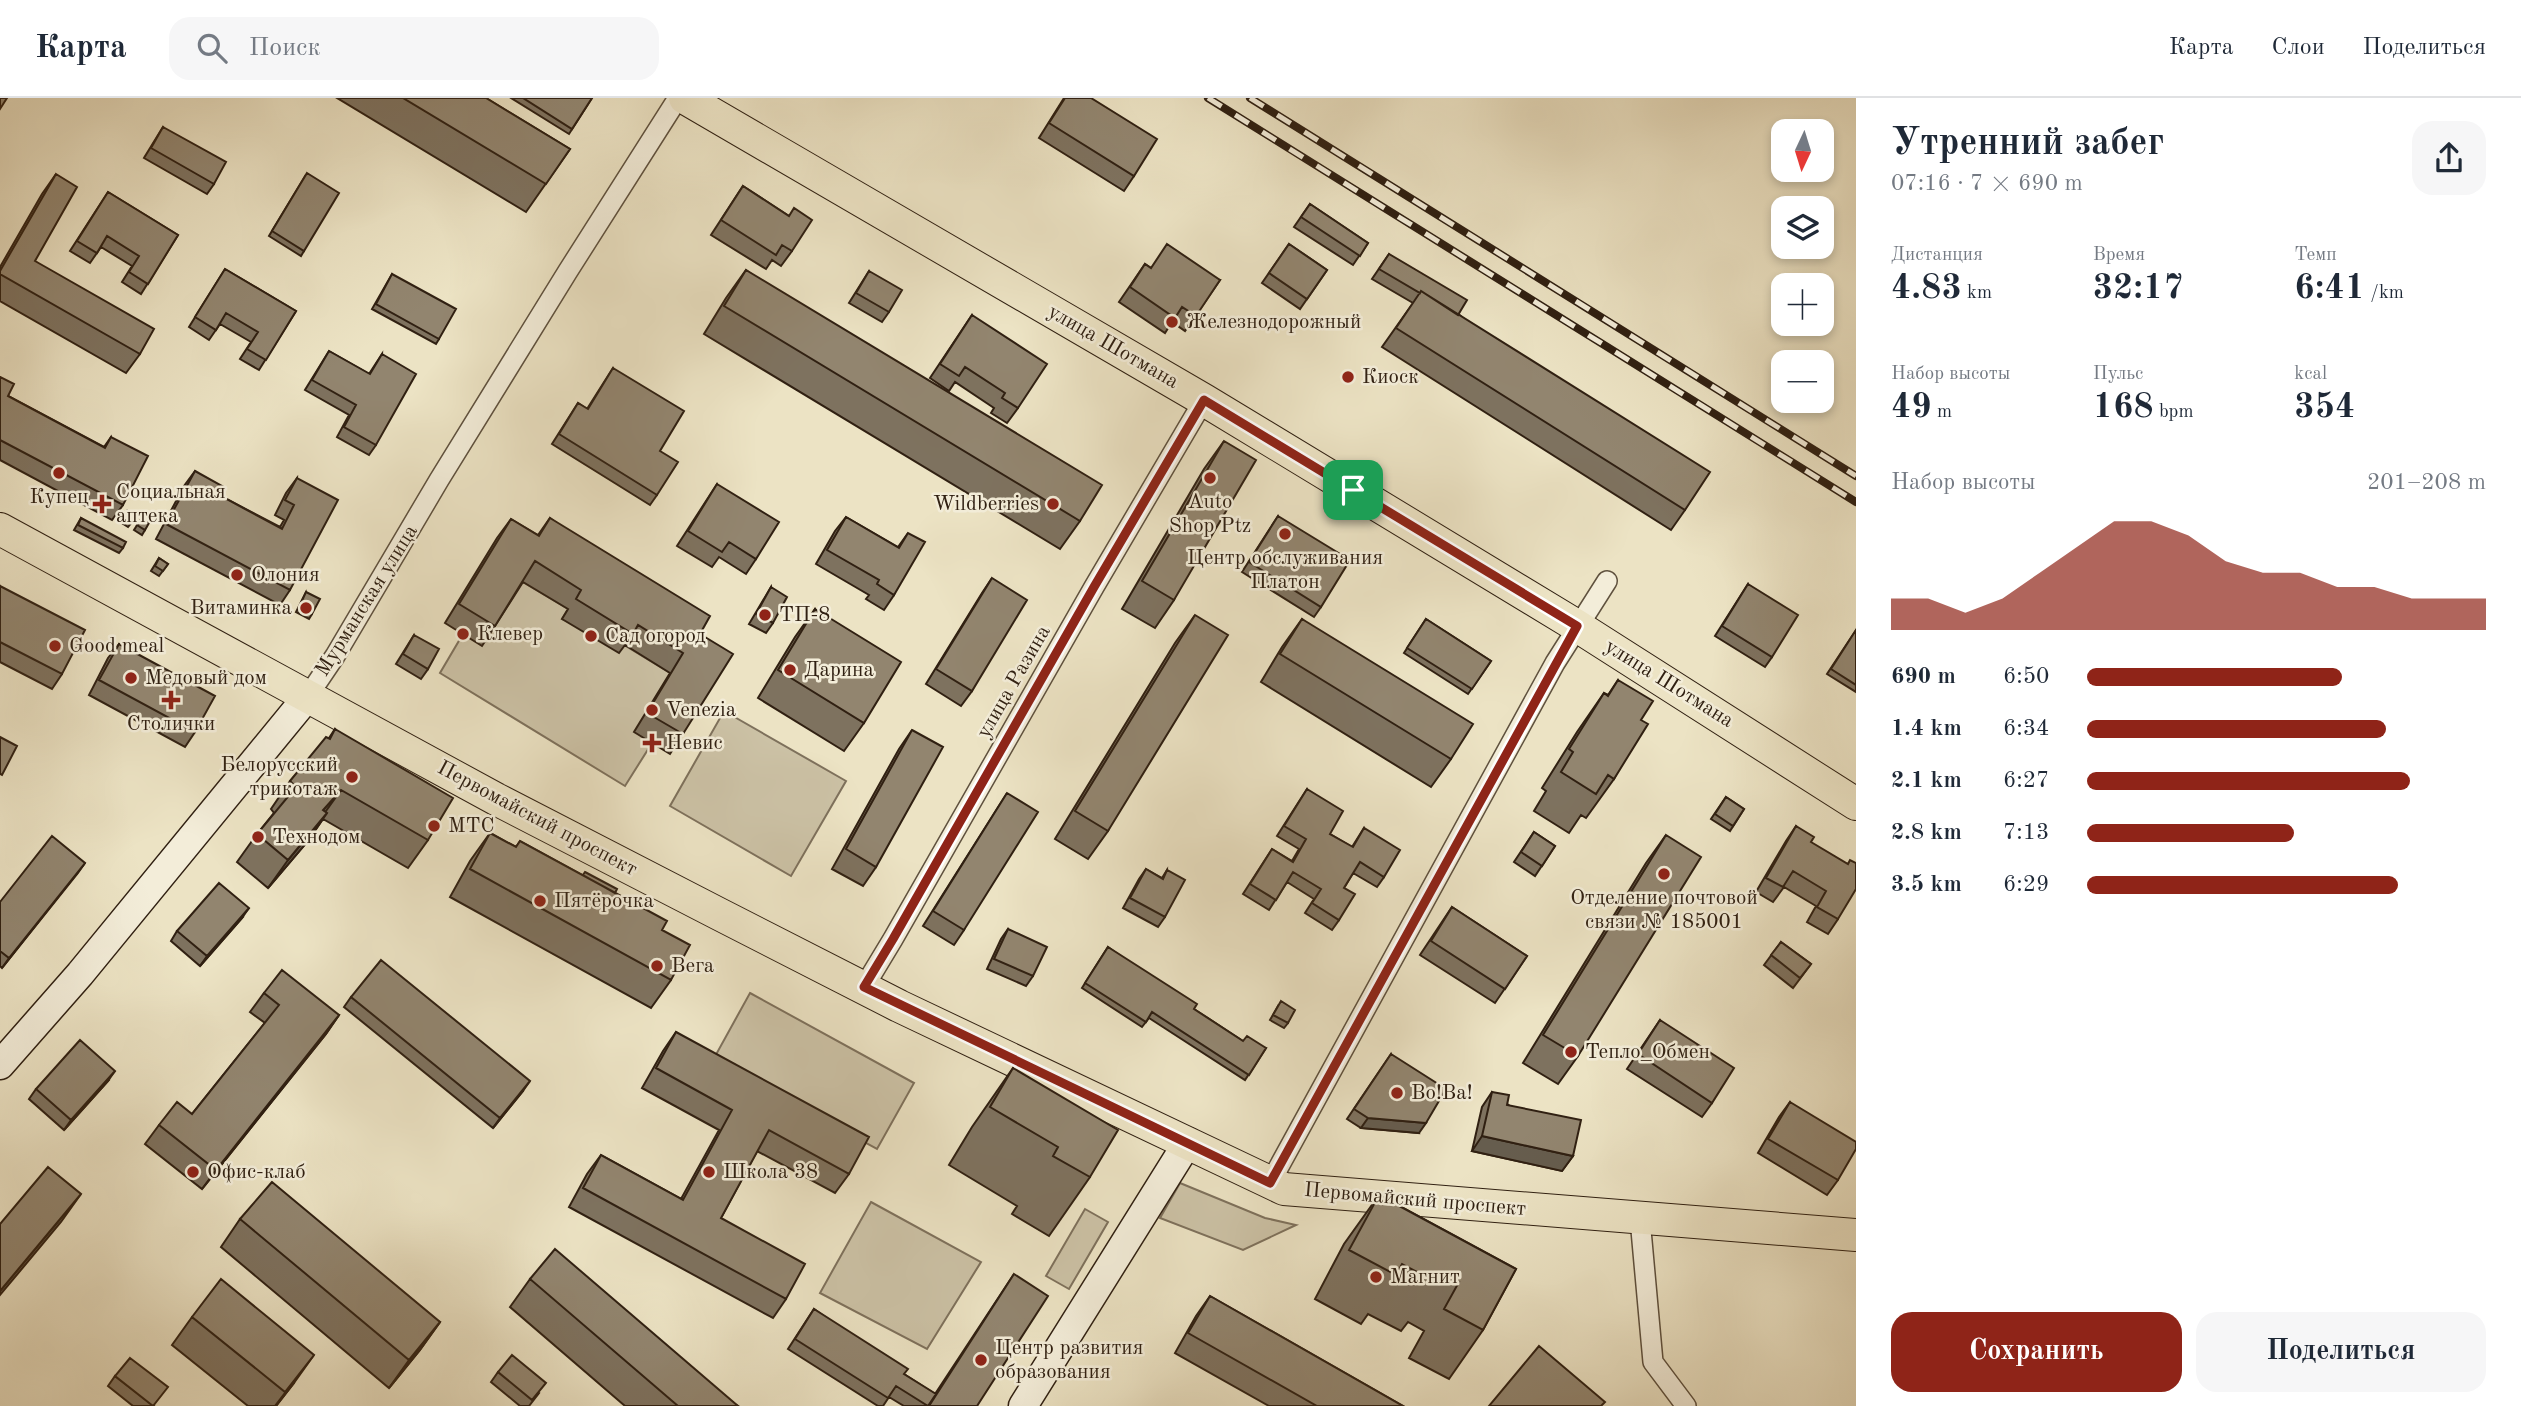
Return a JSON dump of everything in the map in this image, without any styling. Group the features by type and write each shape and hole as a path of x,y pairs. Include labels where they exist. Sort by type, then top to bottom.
{"main road":[{"name":"улица Шотмана","path":"685,98 1204,400 1577,626 1856,804"},
{"name":"Первомайский проспект","path":"0,529 496,799 911,1012 1284,1189 1856,1235"}],"street":[{"name":"Мурманская улица","path":"0,1065 89,964 308,696 335,656 439,480 568,271 678,98"},
{"name":"улица Разина","path":"864,987 1204,400"},
{"path":"1270,1183 1577,626 1607,581"},
{"path":"1023,1406 1188,1142"},
{"path":"1640,1219 1653,1362 1686,1406"}],"shaded area":[{"path":"521,581 568,609 562,619 624,645 670,673 652,743 625,786 440,673 463,634"},
{"path":"724,711 846,781 791,876 670,806"},
{"path":"750,993 914,1083 877,1149 713,1060"},
{"path":"1180,1183 1265,1218 1296,1225 1243,1250 1160,1218"},
{"path":"871,1202 981,1262 927,1349 820,1293"},
{"path":"1085,1209 1108,1222 1069,1289 1046,1276"}],"building":[{"path":"0,98 7,98 0,109"},
{"path":"403,98 486,98 570,149 546,184"},
{"path":"523,98 592,98 572,129"},
{"path":"1065,98 1091,98 1157,139 1134,176 1049,123"},
{"path":"163,127 226,162 214,184 151,148"},
{"path":"307,173 339,193 304,251 272,231"},
{"path":"56,174 77,187 35,261 154,329 140,354 0,274"},
{"path":"743,186 789,216 794,208 812,220 792,251 782,245 776,255 721,220"},
{"path":"108,192 178,235 148,284 129,272 139,256 107,236 97,253 77,241"},
{"path":"1310,204 1368,243 1360,256 1301,217"},
{"path":"1167,244 1220,280 1196,316 1182,307 1175,318 1130,287 1145,264 1151,268"},
{"path":"1289,244 1327,270 1307,299 1269,273"},
{"path":"1389,254 1467,300 1458,315 1421,291 1420,293 1379,269"},
{"path":"225,269 296,311 266,360 247,349 258,332 226,313 216,330 195,317"},
{"path":"746,270 1102,485 1080,521 724,306"},
{"path":"869,271 902,290 889,312 856,293"},
{"path":"392,274 456,309 439,339 376,304"},
{"path":"1421,291 1710,472 1685,510 1396,328"},
{"path":"972,315 1047,364 1018,408 1002,398 1005,393 965,367 959,376 940,364"},
{"path":"329,351 370,374 382,354 416,374 376,445 344,427 356,405 312,380"},
{"path":"613,368 684,411 660,451 678,462 657,495 559,434 578,403 588,409"},
{"path":"0,377 14,384 8,396 105,448 111,437 148,456 123,505 0,440"},
{"path":"1224,441 1256,460 1174,600 1142,581"},
{"path":"195,471 224,487 219,495 282,529 294,505 285,500 297,478 338,500 290,590 166,524"},
{"path":"717,484 779,522 756,559 729,542 722,552 688,531"},
{"path":"127,511 135,515 132,522 123,517"},
{"path":"1278,516 1350,560 1321,607 1249,562"},
{"path":"846,517 899,548 908,533 925,542 894,595 877,584 879,580 827,550"},
{"path":"81,518 126,542 123,548 78,525"},
{"path":"550,518 710,616 700,634 733,654 683,734 647,713 683,653 638,625 633,634 576,599 581,590 535,561 495,626 459,604 511,519 539,536"},
{"path":"141,519 149,523 145,530 137,525"},
{"path":"159,558 168,564 163,571 155,566"},
{"path":"992,578 1027,600 972,691 936,669"},
{"path":"1748,584 1798,615 1772,657 1722,626"},
{"path":"0,586 85,630 62,674 0,642"},
{"path":"771,587 787,597 773,623 756,614"},
{"name":"Витаминка","path":"306,592 320,599 312,614 299,607"},
{"path":"815,609 901,662 864,723 778,670"},
{"path":"1195,615 1228,635 1108,831 1075,811"},
{"path":"1302,619 1473,724 1451,759 1280,654"},
{"path":"1426,619 1491,661 1472,689 1407,648"},
{"path":"1856,630 1856,685 1831,669"},
{"path":"414,635 439,649 428,669 403,654"},
{"path":"119,644 215,696 195,732 99,680"},
{"path":"1618,680 1653,701 1641,720 1648,724 1614,779 1608,775 1596,794 1561,772 1573,752 1569,749 1604,693 1608,696"},
{"path":"335,729 453,798 428,840 341,790 323,810 327,813 288,860 257,834 296,787 290,781 326,737 330,739"},
{"path":"912,730 943,747 876,867 846,849"},
{"path":"0,737 17,746 2,775 0,774"},
{"path":"1307,789 1343,811 1330,834 1353,847 1364,828 1400,850 1384,877 1360,862 1344,888 1355,894 1339,920 1312,903 1321,889 1293,872 1276,900 1250,884 1272,849 1293,862 1306,839 1284,826"},
{"path":"1007,793 1038,812 964,930 933,911"},
{"path":"1726,797 1744,809 1733,826 1715,814"},
{"path":"1796,826 1814,837 1811,842 1848,864 1850,860 1856,863 1856,889 1838,919 1817,907 1826,891 1793,871 1783,887 1766,878"},
{"path":"1534,832 1555,846 1542,866 1521,852"},
{"path":"490,833 516,847 520,841 667,921 662,930 690,945 671,980 470,869"},
{"path":"1666,835 1701,857 1578,1056 1543,1035"},
{"path":"52,836 85,863 9,958 0,951 0,902"},
{"path":"1146,869 1163,879 1167,870 1185,880 1165,917 1130,898"},
{"path":"585,872 617,889 615,893 583,875"},
{"path":"219,883 249,908 207,956 177,931"},
{"path":"1452,907 1527,956 1505,989 1431,941"},
{"path":"1008,929 1047,947 1033,976 994,959"},
{"path":"1781,942 1811,964 1800,978 1771,955"},
{"path":"1108,947 1197,1004 1194,1009 1243,1041 1247,1036 1266,1048 1249,1075 1152,1012 1146,1022 1085,983"},
{"path":"381,960 530,1081 500,1118 351,997"},
{"path":"282,970 339,1015 216,1170 159,1125 177,1102 192,1114 279,1005 264,993"},
{"path":"1281,1001 1295,1010 1288,1023 1273,1015"},
{"path":"1660,1020 1734,1068 1712,1103 1638,1054"},
{"path":"676,1032 869,1137 849,1174 769,1130 721,1218 805,1264 786,1299 583,1188 601,1155 683,1200 732,1110 656,1068"},
{"path":"80,1040 115,1071 71,1120 36,1089"},
{"name":"Во!Ва!","path":"1391,1054 1446,1089 1426,1123 1368,1118 1354,1109"},
{"path":"1013,1068 1118,1130 1090,1177 1053,1156 1058,1147 990,1107"},
{"path":"1492,1092 1509,1095 1507,1105 1581,1120 1573,1156 1482,1136"},
{"path":"1790,1102 1856,1142 1856,1149 1838,1180 1768,1139"},
{"path":"48,1167 81,1194 0,1291 0,1224"},
{"path":"272,1182 440,1322 409,1360 240,1219"},
{"path":"1379,1195 1516,1269 1483,1330 1444,1309 1459,1282 1441,1273 1436,1282 1402,1264 1396,1275 1349,1250"},
{"path":"555,1249 738,1406 678,1406 530,1279"},
{"name":"Центр развития образования","path":"1014,1274 1048,1296 977,1406 929,1406"},
{"path":"221,1279 314,1355 285,1392 192,1317"},
{"path":"1210,1296 1403,1406 1317,1406 1188,1333"},
{"path":"814,1309 908,1369 904,1374 936,1394 928,1406 896,1386 888,1398 795,1339"},
{"path":"1539,1346 1605,1402 1601,1406 1489,1406"},
{"path":"512,1355 546,1383 532,1400 498,1372"},
{"path":"130,1358 168,1387 153,1406 115,1376"}],"railway":[{"path":"1208,98 1856,502"},
{"path":"1250,98 1856,476"}],"place":[{"name":"Железнодорожный","path":"1172,322"},
{"name":"Киоск","path":"1348,377"},
{"name":"Купец","path":"59,473"},
{"name":"Auto Shop Ptz","path":"1210,478"},
{"name":"Социальная аптека","path":"102,504"},
{"name":"Wildberries","path":"1053,504"},
{"name":"Центр обслуживания Платон","path":"1285,534"},
{"name":"Олония","path":"237,575"},
{"name":"Витаминка","path":"306,608"},
{"name":"ТП-8","path":"765,615"},
{"name":"Клевер","path":"463,634"},
{"name":"Сад огород","path":"591,636"},
{"name":"Good meal","path":"55,646"},
{"name":"Дарина","path":"790,670"},
{"name":"Медовый дом","path":"131,678"},
{"name":"Столички","path":"171,700"},
{"name":"Venezia","path":"652,710"},
{"name":"Невис","path":"652,743"},
{"name":"Белорусский трикотаж","path":"352,777"},
{"name":"МТС","path":"434,826"},
{"name":"Технодом","path":"258,837"},
{"name":"Отделение почтовой связи № 185001","path":"1664,874"},
{"name":"Пятёрочка","path":"540,901"},
{"name":"Вега","path":"657,966"},
{"name":"Тепло_Обмен","path":"1571,1052"},
{"name":"Во!Ва!","path":"1397,1093"},
{"name":"Офис-клаб","path":"193,1172"},
{"name":"Школа 38","path":"709,1172"},
{"name":"Магнит","path":"1376,1277"},
{"name":"Центр развития образования","path":"981,1360"}],"route":[{"path":"1204,400 1353,490 1577,626 1270,1183 864,987 1204,400"}]}
